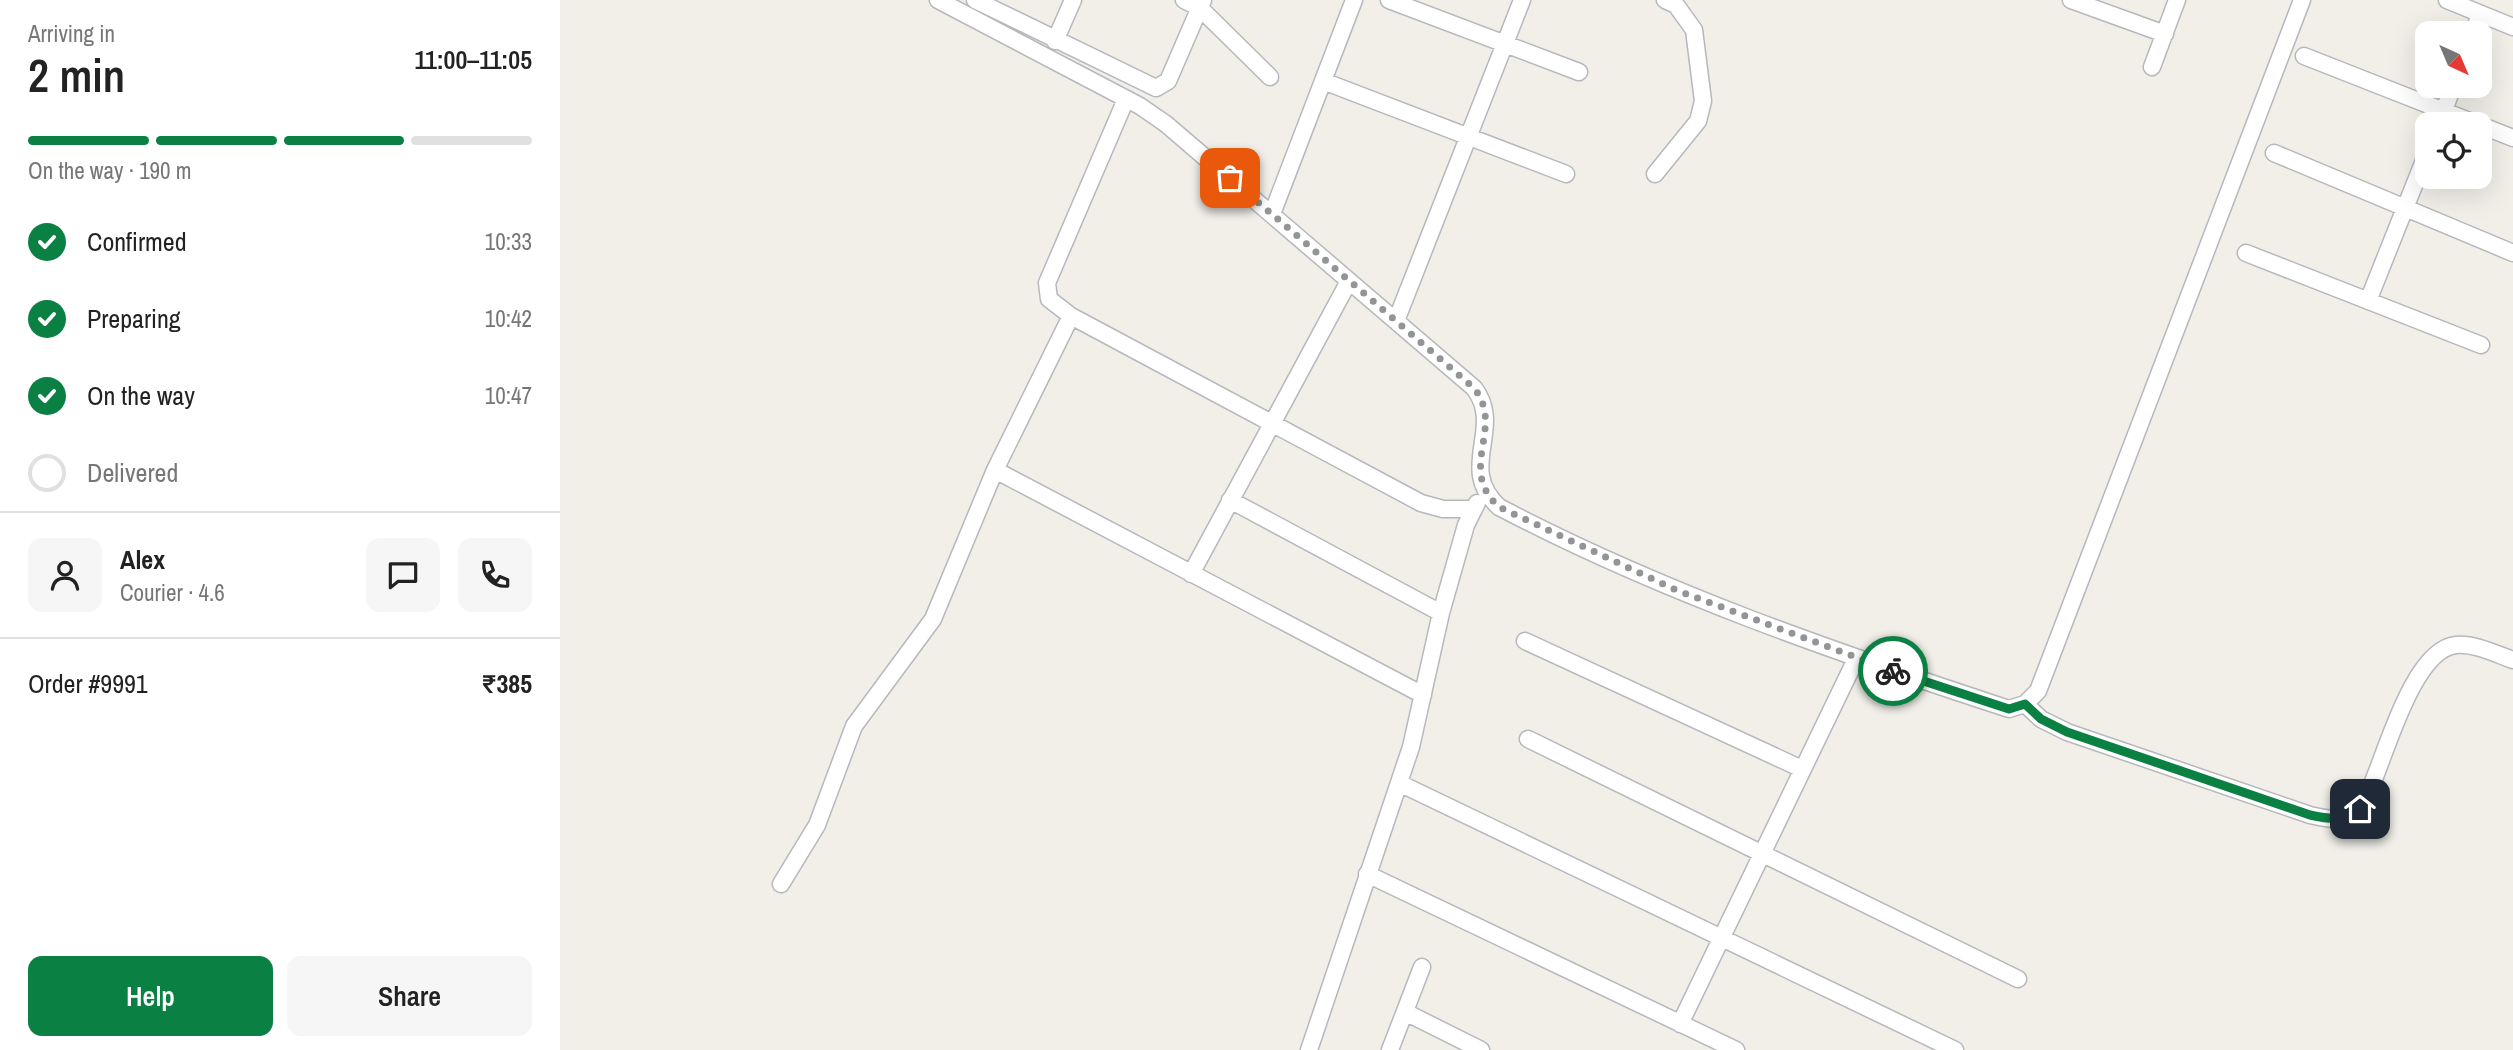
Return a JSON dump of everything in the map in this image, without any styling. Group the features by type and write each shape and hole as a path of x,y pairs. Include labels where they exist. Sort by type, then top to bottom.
{"street":[{"path":"938,0 1126,99 1166,124 1481,396 1486,415 1479,479 1485,493 1506,511 1676,590 1856,659 2009,709 2025,704 2038,691 2302,0"},
{"path":"975,0 1147,86 1163,86 1168,81 1201,4"},
{"path":"1055,41 1073,0"},
{"path":"1184,0 1201,4 1270,77"},
{"path":"1389,0 1578,72"},
{"path":"1396,321 1466,136 1522,0"},
{"path":"1655,174 1698,121 1703,101 1694,30 1676,5 1665,0"},
{"path":"2071,0 2165,34"},
{"path":"2152,67 2178,0"},
{"path":"2446,0 2513,27"},
{"path":"1272,214 1323,81 1348,3"},
{"path":"2477,21 2480,14"},
{"path":"2304,56 2428,112"},
{"path":"1323,81 1566,174"},
{"path":"1126,99 1047,283 1049,299 1071,316 1421,503 1443,509 1473,509"},
{"path":"2492,130 2513,138"},
{"path":"2274,153 2513,253"},
{"path":"2368,301 2415,184"},
{"path":"2246,253 2482,345"},
{"path":"1191,574 1349,281"},
{"path":"781,884 817,825 854,726 933,619 995,470 1071,316"},
{"path":"995,470 1423,695"},
{"path":"1309,1050 1399,783 1466,524 1485,493"},
{"path":"1230,500 1441,613"},
{"path":"1525,641 1802,769"},
{"path":"2025,704 2041,719 2067,732 2310,815 2342,818 2353,815 2367,798 2417,677 2433,657 2455,645 2473,646 2513,660"},
{"path":"1681,1024 1856,659"},
{"path":"1528,739 2018,979"},
{"path":"1399,783 1721,940 1955,1050"},
{"path":"1367,874 1736,1050"},
{"path":"1390,1050 1422,967"},
{"path":"1405,1012 1481,1050"}],"way so far":[{"path":"1230,178 1481,396 1486,415 1479,479 1485,493 1499,507 1676,590 1893,671"}],"route":[{"path":"1893,671 2009,709 2025,704 2054,727 2310,815 2329,819 2342,818 2353,815 2360,809"}]}
